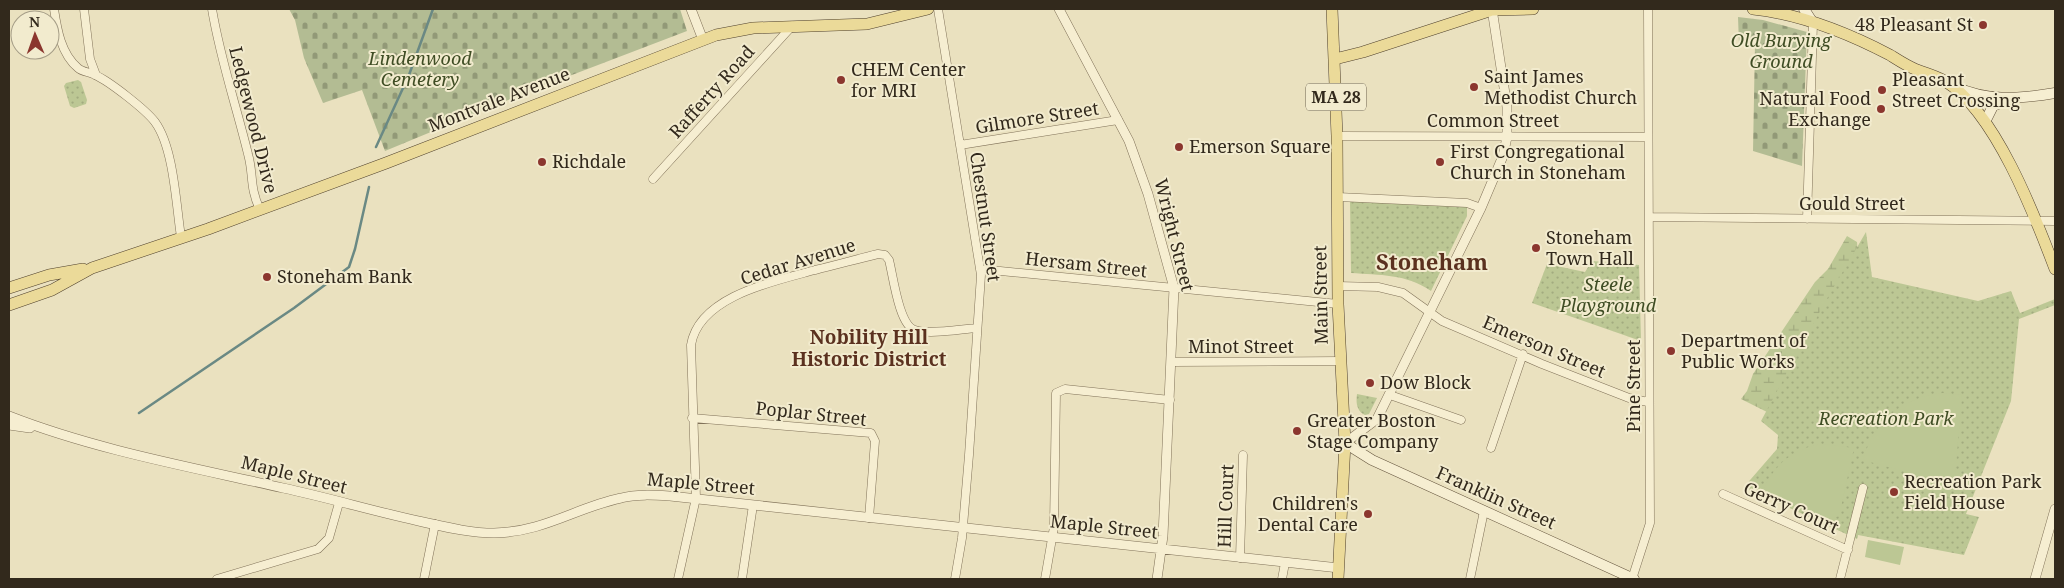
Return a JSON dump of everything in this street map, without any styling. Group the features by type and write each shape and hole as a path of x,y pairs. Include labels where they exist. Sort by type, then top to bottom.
{"main road":[{"name":"Montvale Avenue","path":"9,305 52,290 92,268 386,164 703,40 737,30 867,24 928,9"},
{"name":"Main Street","path":"1332,9 1337,136 1338,304 1346,443 1338,573"},
{"path":"1335,59 1361,53 1492,9 1533,9"},
{"path":"1753,9 1768,10 1813,23 1865,42 1914,69 1984,96 2014,99"},
{"path":"1804,9 1813,23"},
{"path":"1944,81 1960,94 1985,122 2014,172 2037,221 2055,270"},
{"path":"1985,122 1993,106 2014,99 2055,93"},
{"name":"Montvale Avenue","path":"9,288 49,275 92,268"},
{"name":"Franklin Street","path":"1346,443 1372,460 1632,579"}],"street":[{"path":"54,9 60,38 67,54 79,69 96,75 156,123 170,163 181,237"},
{"path":"84,9 90,59 96,75"},
{"name":"Ledgewood Drive","path":"212,9 226,75 249,156 252,192 260,210"},
{"path":"691,9 703,40"},
{"name":"Chestnut Street","path":"938,9 980,269 970,455 955,579"},
{"name":"Wright Street","path":"1059,9 1118,120 1140,169 1174,288 1162,550 1157,579"},
{"path":"1346,443 1376,421 1431,312 1500,166 1507,136 1506,89 1492,9"},
{"name":"Pine Street","path":"1632,579 1650,523 1648,402 1648,9"},
{"path":"1807,219 1813,23"},
{"name":"Rafferty Road","path":"653,179 792,26"},
{"name":"Gilmore Street","path":"960,145 1118,120"},
{"name":"Common Street","path":"1337,136 1648,137"},
{"path":"1338,198 1467,203 1481,208"},
{"name":"Gould Street","path":"1648,217 2055,222"},
{"name":"Cedar Avenue","path":"678,579 696,498 690,352 696,328 704,318 727,302 770,282 880,254 889,260 904,322 910,328 920,331 977,328"},
{"name":"Hersam Street","path":"980,269 1338,304"},
{"name":"Emerson Street","path":"1338,286 1387,288 1411,297 1442,321 1633,400 1648,402"},
{"path":"1491,448 1523,354"},
{"name":"Minot Street","path":"1172,362 1341,361"},
{"path":"1045,579 1052,538 1054,398 1057,392 1065,389 1170,400"},
{"path":"1390,394 1462,420"},
{"name":"Maple Street","path":"9,416 45,430"},
{"name":"Poplar Street","path":"692,418 871,433 875,441 869,518"},
{"name":"Maple Street","path":"9,425 45,430 339,503 474,531 514,532 547,525 622,497 650,495 696,498 1285,563 1338,573"},
{"name":"Hill Court","path":"1240,558 1243,455"},
{"path":"1840,579 1863,488"},
{"name":"Gerry Court","path":"1723,494 1848,550"},
{"path":"217,579 318,549 329,538 339,503"},
{"path":"742,579 753,505"},
{"path":"2035,579 2055,509"},
{"path":"1470,579 1484,511"},
{"path":"424,579 435,524"},
{"path":"1282,579 1285,563"}],"green space":[{"name":"Lindenwood Cemetery","path":"289,9 680,9 687,31 530,91 385,151 362,90 323,103 304,58 295,20"},
{"name":"Old Burying Ground","path":"1738,17 1763,20 1807,32 1802,166 1753,151 1755,44 1739,44"},
{"path":"78,80 81,82 87,100 86,104 74,108 70,106 64,86 66,83"},
{"path":"1350,200 1467,207 1467,216 1431,291 1422,285 1403,278 1351,273"},
{"name":"Recreation Park","path":"1866,232 1872,277 1978,301 2011,291 2020,313 2055,299 2055,305 2019,319 2011,401 1966,514 1979,517 1964,555 1858,535 1857,539 1744,487 1777,449 1778,435 1761,421 1825,302"},
{"path":"1847,236 1857,242 1858,256 1781,419 1741,399 1747,391 1753,374 1815,282 1828,269"},
{"name":"Steele Playground","path":"1592,261 1639,265 1641,341 1532,303 1547,264 1585,272"},
{"path":"1943,393 1962,395 1955,476 1942,482 1863,460 1875,434 1892,413 1915,400"},
{"path":"1357,394 1377,398 1369,414 1365,415 1358,409"},
{"path":"1822,444 1854,448 1839,516 1826,520 1762,492 1772,474 1786,459 1802,449"},
{"path":"1868,540 1904,547 1900,565 1865,557"}],"waterway":[{"path":"376,147 409,75 433,9"},
{"path":"139,413 294,308 349,267 369,187"}],"place":[{"name":"48 Pleasant St","path":"1983,25"},
{"name":"CHEM Center for MRI","path":"841,80"},
{"name":"Saint James Methodist Church","path":"1474,87"},
{"name":"Pleasant Street Crossing","path":"1882,90"},
{"name":"Natural Food Exchange","path":"1881,109"},
{"name":"Emerson Square","path":"1179,147"},
{"name":"Richdale","path":"542,162"},
{"name":"First Congregational Church in Stoneham","path":"1440,162"},
{"name":"Stoneham Town Hall","path":"1536,248"},
{"name":"Stoneham Bank","path":"267,277"},
{"name":"Department of Public Works","path":"1671,351"},
{"name":"Dow Block","path":"1370,383"},
{"name":"Greater Boston Stage Company","path":"1297,431"},
{"name":"Recreation Park Field House","path":"1894,492"},
{"name":"Children's Dental Care","path":"1368,514"}],"district":[{"name":"Stoneham","path":"1432,262"},
{"name":"Nobility Hill Historic District","path":"869,348"}]}
